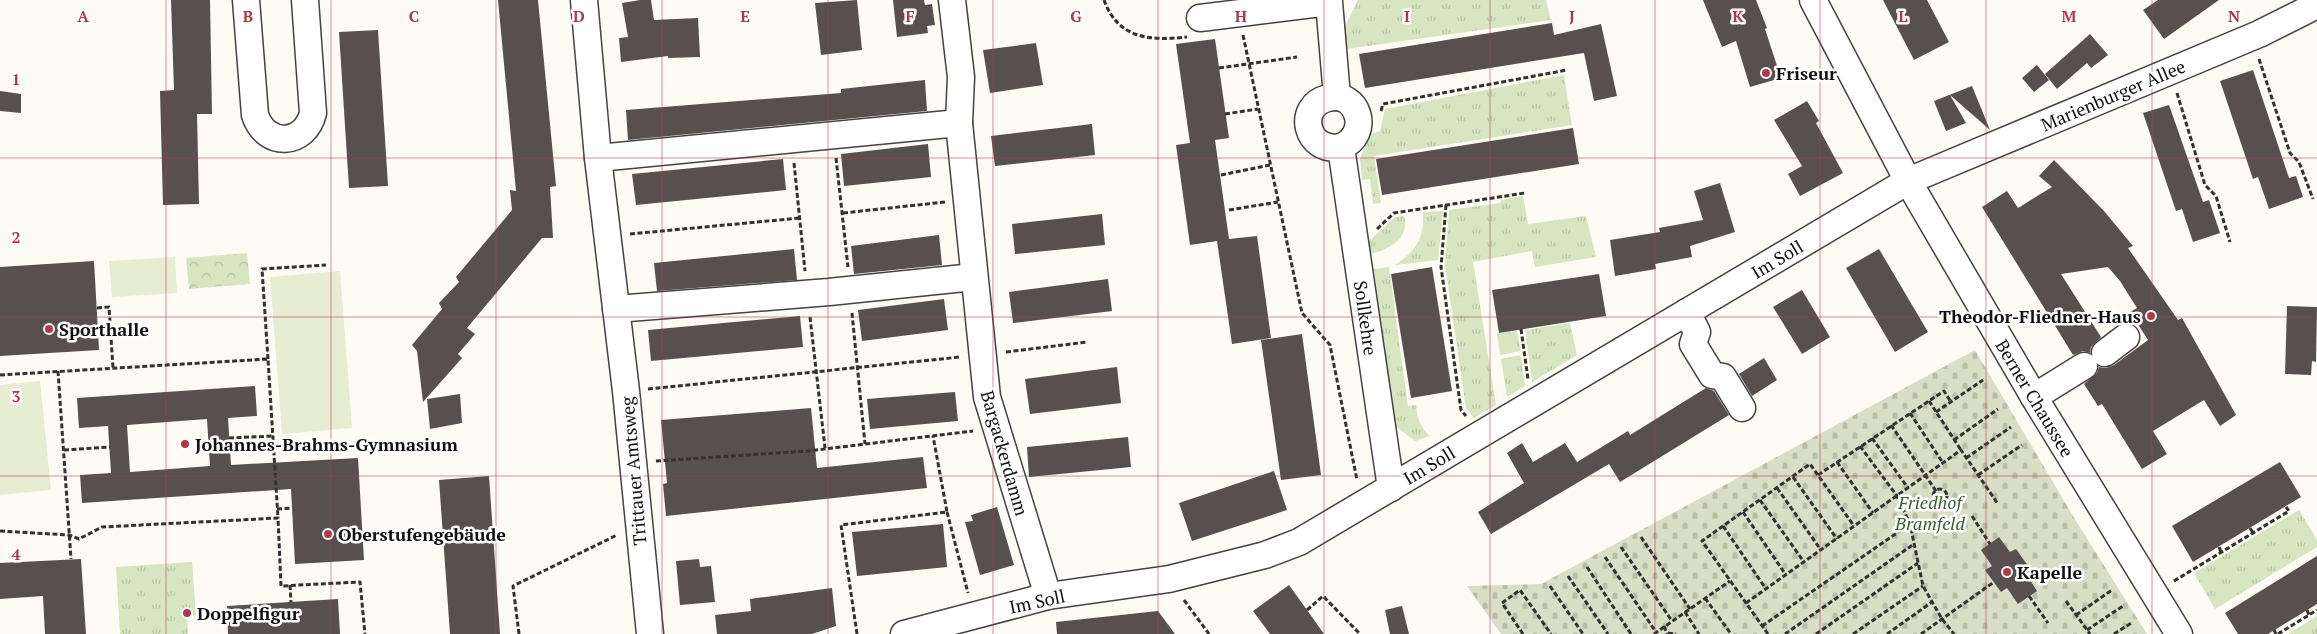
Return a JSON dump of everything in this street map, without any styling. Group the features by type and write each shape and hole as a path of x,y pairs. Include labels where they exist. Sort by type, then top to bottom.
{"street":[{"path":"246,0 255,115 262,129 280,139 297,136 305,130 311,122 313,113 305,0"},
{"name":"Trittauer Amtsweg","path":"584,0 598,158 626,391 650,634"},
{"name":"Bargackerdamm","path":"952,0 961,77 960,123 987,397 1048,596"},
{"name":"Berner Chaussee","path":"1813,0 1908,181 2034,397 2179,634"},
{"path":"1197,27 1329,2 1337,97 1328,98 1316,104 1310,114 1308,128 1316,142 1323,146 1335,148 1348,141"},
{"name":"Marienburger Allee","path":"1908,181 2170,71 2317,5"},
{"name":"Sollkehre","path":"1337,97 1347,101 1356,111 1359,123 1348,141 1356,248 1381,494"},
{"path":"598,158 960,123"},
{"name":"Im Soll","path":"904,634 1048,596 1169,579 1265,555 1299,542 1908,181"},
{"path":"616,309 829,292 974,277"},
{"path":"1687,312 1697,332 1693,344 1712,375 1723,377 1742,408"},
{"path":"2034,397 2126,337"}],"path":[{"path":"1104,0 1109,13 1116,22 1148,39 1197,27"},
{"path":"1242,30 1302,313 1330,345 1359,488 1381,494"},
{"path":"2251,36 2290,153 2299,162 2313,199"},
{"path":"1219,68 1297,58"},
{"path":"1348,141 1378,124 1383,104 1567,70"},
{"path":"2170,71 2205,185 2216,196 2230,242"},
{"path":"1226,114 1258,108"},
{"path":"1221,175 1270,165"},
{"path":"1356,248 1394,214 1525,192"},
{"path":"843,213 967,200"},
{"path":"1229,210 1278,202"},
{"path":"1446,205 1441,267 1461,410 1480,435"},
{"path":"607,236 800,218"},
{"path":"326,265 262,269 281,586 360,582 365,634"},
{"path":"96,308 109,307 113,368"},
{"path":"1521,329 1531,404"},
{"path":"626,391 982,355 1087,342"},
{"path":"0,375 268,359"},
{"path":"58,371 71,559"},
{"path":"1936,412 1983,380"},
{"path":"1818,475 1944,391 1951,402"},
{"path":"1929,401 1998,504"},
{"path":"1954,440 1998,410"},
{"path":"1910,413 1943,463"},
{"path":"1891,425 1936,491"},
{"path":"1966,458 2011,427"},
{"path":"633,463 808,451 997,429"},
{"path":"229,438 273,436"},
{"path":"933,436 947,512 974,616"},
{"path":"1872,438 1908,488"},
{"path":"1978,475 2022,445"},
{"path":"1860,446 1897,496 1910,524 1922,586 1942,619 1954,634"},
{"path":"64,450 110,447"},
{"path":"1746,603 1961,450"},
{"path":"1837,462 1872,513"},
{"path":"1768,634 1702,542 1810,464 1854,526"},
{"path":"1793,477 1837,539"},
{"path":"1777,488 1822,550"},
{"path":"1943,490 1946,494 1946,499 1942,503 1936,502 1933,498 1936,491 1943,490"},
{"path":"1760,500 1804,562"},
{"path":"2154,593 2289,511 2286,506"},
{"path":"277,509 292,508"},
{"path":"857,634 841,525 947,512"},
{"path":"1743,512 1786,575"},
{"path":"1972,516 1990,544"},
{"path":"0,532 69,534 79,539 102,527 278,518"},
{"path":"519,634 513,586 638,524"},
{"path":"1762,626 1910,524"},
{"path":"1724,526 1766,589"},
{"path":"2250,528 2253,532"},
{"path":"1641,537 1690,608"},
{"path":"1785,634 1914,544"},
{"path":"1621,547 1672,621"},
{"path":"2218,547 2221,552"},
{"path":"1605,557 1655,633 1730,581"},
{"path":"1816,634 1918,563"},
{"path":"1586,567 1631,634"},
{"path":"1568,576 1608,634"},
{"path":"1169,579 1208,634"},
{"path":"1921,634 1994,582"},
{"path":"290,585 291,602"},
{"path":"1550,586 1583,634"},
{"path":"1853,634 1922,586"},
{"path":"1523,634 1502,603 1520,590 1551,634"},
{"path":"2076,615 2112,590"},
{"path":"1307,610 1323,596 1360,634"},
{"path":"2029,596 2048,623"},
{"path":"1705,598 1731,634"},
{"path":"2066,600 2090,634"},
{"path":"1887,634 1932,602"},
{"path":"2087,630 2123,606"},
{"path":"2307,610 2309,615"},
{"path":"2276,633 2317,610"},
{"path":"1684,612 1699,634"},
{"path":"2114,634 2133,622"},
{"path":"1664,626 1668,633 1676,634"}],"green space":[{"path":"1358,0 1546,0 1551,20 1346,49 1345,26"},
{"path":"1564,75 1572,125 1374,156 1381,203 1373,204 1370,179 1362,180 1360,159 1368,135 1380,131 1385,109"},
{"path":"1523,196 1528,224 1586,216 1596,257 1535,267 1532,251 1473,262 1496,405 1474,418 1466,408 1445,265 1449,210 1500,203 1501,200"},
{"path":"1443,211 1438,260 1395,265 1409,254 1418,243 1422,230 1423,212"},
{"path":"1404,216 1404,231 1401,237 1391,246 1370,254 1370,240 1395,217"},
{"path":"247,253 250,284 189,289 186,258"},
{"path":"175,257 177,293 112,297 109,261"},
{"path":"1389,267 1408,406 1416,405 1420,422 1430,436 1415,441 1394,425 1374,269"},
{"path":"340,271 352,428 282,434 270,277"},
{"path":"1570,323 1577,355 1532,382 1525,330"},
{"path":"1517,331 1521,351 1500,355 1497,334"},
{"name":"Friedhof Bramfeld","path":"1975,350 2076,521 2147,634 1501,634 1467,586 1541,584"},
{"path":"1521,355 1525,386 1507,397 1501,359"},
{"path":"40,381 51,490 0,495 0,385"},
{"path":"2299,510 2317,540 2317,547 2215,609 2194,573"},
{"path":"192,562 196,615 187,616 188,634 120,634 116,567"},
{"path":"2317,616 2317,634 2288,634"}],"building":[{"path":"171,0 210,0 212,114 197,114 199,204 163,205 160,91 174,90"},
{"path":"498,0 538,0 556,186 550,187 553,238 542,238 467,328 475,334 458,354 462,358 423,402 417,351 412,345 442,309 439,303 459,282 456,277 512,210 510,190 516,191"},
{"path":"651,0 654,20 698,18 700,57 668,58 668,56 621,62 619,38 628,37 622,3"},
{"path":"857,0 862,50 821,55 815,3"},
{"path":"893,0 924,0 925,5 932,4 935,25 927,26 928,33 897,37"},
{"path":"1703,0 1756,0 1767,28 1765,29 1781,78 1750,87 1736,41 1722,47"},
{"path":"1883,0 1927,0 1949,42 1914,60"},
{"path":"2158,0 2219,0 2164,39 2143,10"},
{"path":"1552,23 1554,35 1601,24 1617,96 1594,101 1584,53 1365,88 1359,54"},
{"path":"378,30 388,186 349,188 339,32"},
{"path":"2090,34 2108,55 2091,68 2087,63 2057,89 2045,74"},
{"path":"1215,39 1229,138 1215,140 1229,239 1257,236 1271,338 1232,344 1217,241 1190,245 1176,145 1190,143 1176,44"},
{"path":"1036,43 1043,85 990,93 983,50"},
{"path":"2037,65 2049,80 2034,92 2022,78"},
{"path":"2253,70 2289,178 2296,176 2303,197 2269,209 2258,177 2253,179 2220,81"},
{"path":"925,80 927,111 628,140 626,110 841,93 841,89"},
{"path":"1972,86 1990,130 1950,95 1966,123 1946,131 1934,101"},
{"path":"0,91 21,94 21,113 0,111"},
{"path":"1807,101 1819,121 1816,123 1843,173 1800,196 1788,174 1802,166 1774,120"},
{"path":"2169,105 2203,202 2209,200 2220,233 2193,242 2182,209 2176,211 2143,113"},
{"path":"1092,124 1095,155 995,166 991,136"},
{"path":"1573,128 1579,164 1382,195 1376,159"},
{"path":"928,144 931,177 844,186 841,154"},
{"path":"783,159 786,190 636,205 632,174"},
{"name":"Theodor-Fliedner-Haus","path":"2054,160 2104,211 2133,246 2128,248 2178,320 2182,318 2236,415 2220,426 2204,400 2153,431 2167,454 2142,469 2102,404 2098,406 2084,384 2097,373 2099,367 2106,368 2114,365 2148,340 2130,312 2137,308 2120,281 2108,267 2061,274 2101,337 2091,347 2090,353 2083,351 2073,355 1982,207 2007,191 2018,208 2052,187 2039,176"},
{"path":"1720,183 1735,232 1690,246 1692,257 1655,264 1656,269 1615,276 1610,240 1660,232 1659,228 1703,220 1694,191"},
{"path":"1102,214 1105,245 1015,254 1012,224"},
{"path":"939,235 942,265 854,274 851,246"},
{"path":"794,249 797,280 657,291 654,263"},
{"path":"1879,249 1928,332 1895,352 1846,268"},
{"name":"Sporthalle","path":"94,261 99,350 0,356 0,267"},
{"path":"1432,267 1452,391 1411,398 1391,274"},
{"path":"1599,274 1606,316 1499,333 1492,290"},
{"path":"1108,279 1112,311 1013,323 1009,292"},
{"path":"1802,290 1830,337 1802,354 1773,307"},
{"path":"944,299 948,330 862,341 858,310"},
{"path":"2287,306 2317,307 2316,362 2312,361 2311,375 2285,374"},
{"path":"800,316 803,347 651,361 648,330"},
{"path":"1302,334 1321,475 1281,480 1261,340"},
{"path":"1764,358 1777,380 1752,396 1739,374"},
{"path":"1117,367 1121,403 1030,414 1025,379"},
{"path":"255,386 257,416 228,418 231,465 358,458 364,560 295,564 291,489 82,503 80,475 111,473 108,426 79,428 77,398","holes":["207,419 210,466 130,472 127,425"]},
{"path":"1706,388 1714,391 1729,415 1620,482 1609,464 1491,534 1478,512 1524,483 1507,453 1522,443 1533,462 1565,443 1577,462 1628,431 1630,435"},
{"path":"955,392 958,421 870,429 867,399"},
{"path":"460,394 462,423 430,429 427,399"},
{"path":"811,408 817,468 923,457 927,488 666,516 663,484 667,483 661,420"},
{"path":"1128,437 1131,467 1029,477 1027,447"},
{"path":"2280,462 2301,497 2193,562 2172,526"},
{"path":"1274,471 1287,510 1192,541 1179,503"},
{"path":"489,476 500,634 450,634 439,480"},
{"path":"997,507 1014,565 980,575 965,522 973,521 971,515"},
{"path":"943,524 947,567 857,576 852,532"},
{"name":"Kapelle","path":"1999,537 2010,552 2016,549 2031,570 2026,574 2037,591 2018,604 2007,588 2001,592 1985,570 1992,566 1981,550"},
{"path":"2317,556 2317,604 2268,634 2238,634 2225,613"},
{"path":"81,559 86,634 45,634 43,596 0,599 0,563"},
{"path":"699,559 700,567 711,566 715,602 680,605 676,561"},
{"path":"1289,585 1324,634 1270,634 1253,611"},
{"path":"832,588 836,626 812,634 717,634 715,615 751,611 750,599"},
{"path":"338,599 340,634 228,634 227,606"},
{"path":"1402,606 1409,634 1390,634 1385,610"},
{"path":"1158,611 1175,634 1057,634 1056,622"}],"place":[{"name":"Friseur","path":"1766,73"},
{"name":"Theodor-Fliedner-Haus","path":"2151,316"},
{"name":"Sporthalle","path":"49,329"},
{"name":"Johannes-Brahms-Gymnasium","path":"185,444"},
{"name":"Oberstufengebäude","path":"328,534"},
{"name":"Kapelle","path":"2007,572"},
{"name":"Doppelfigur","path":"187,613"}]}
